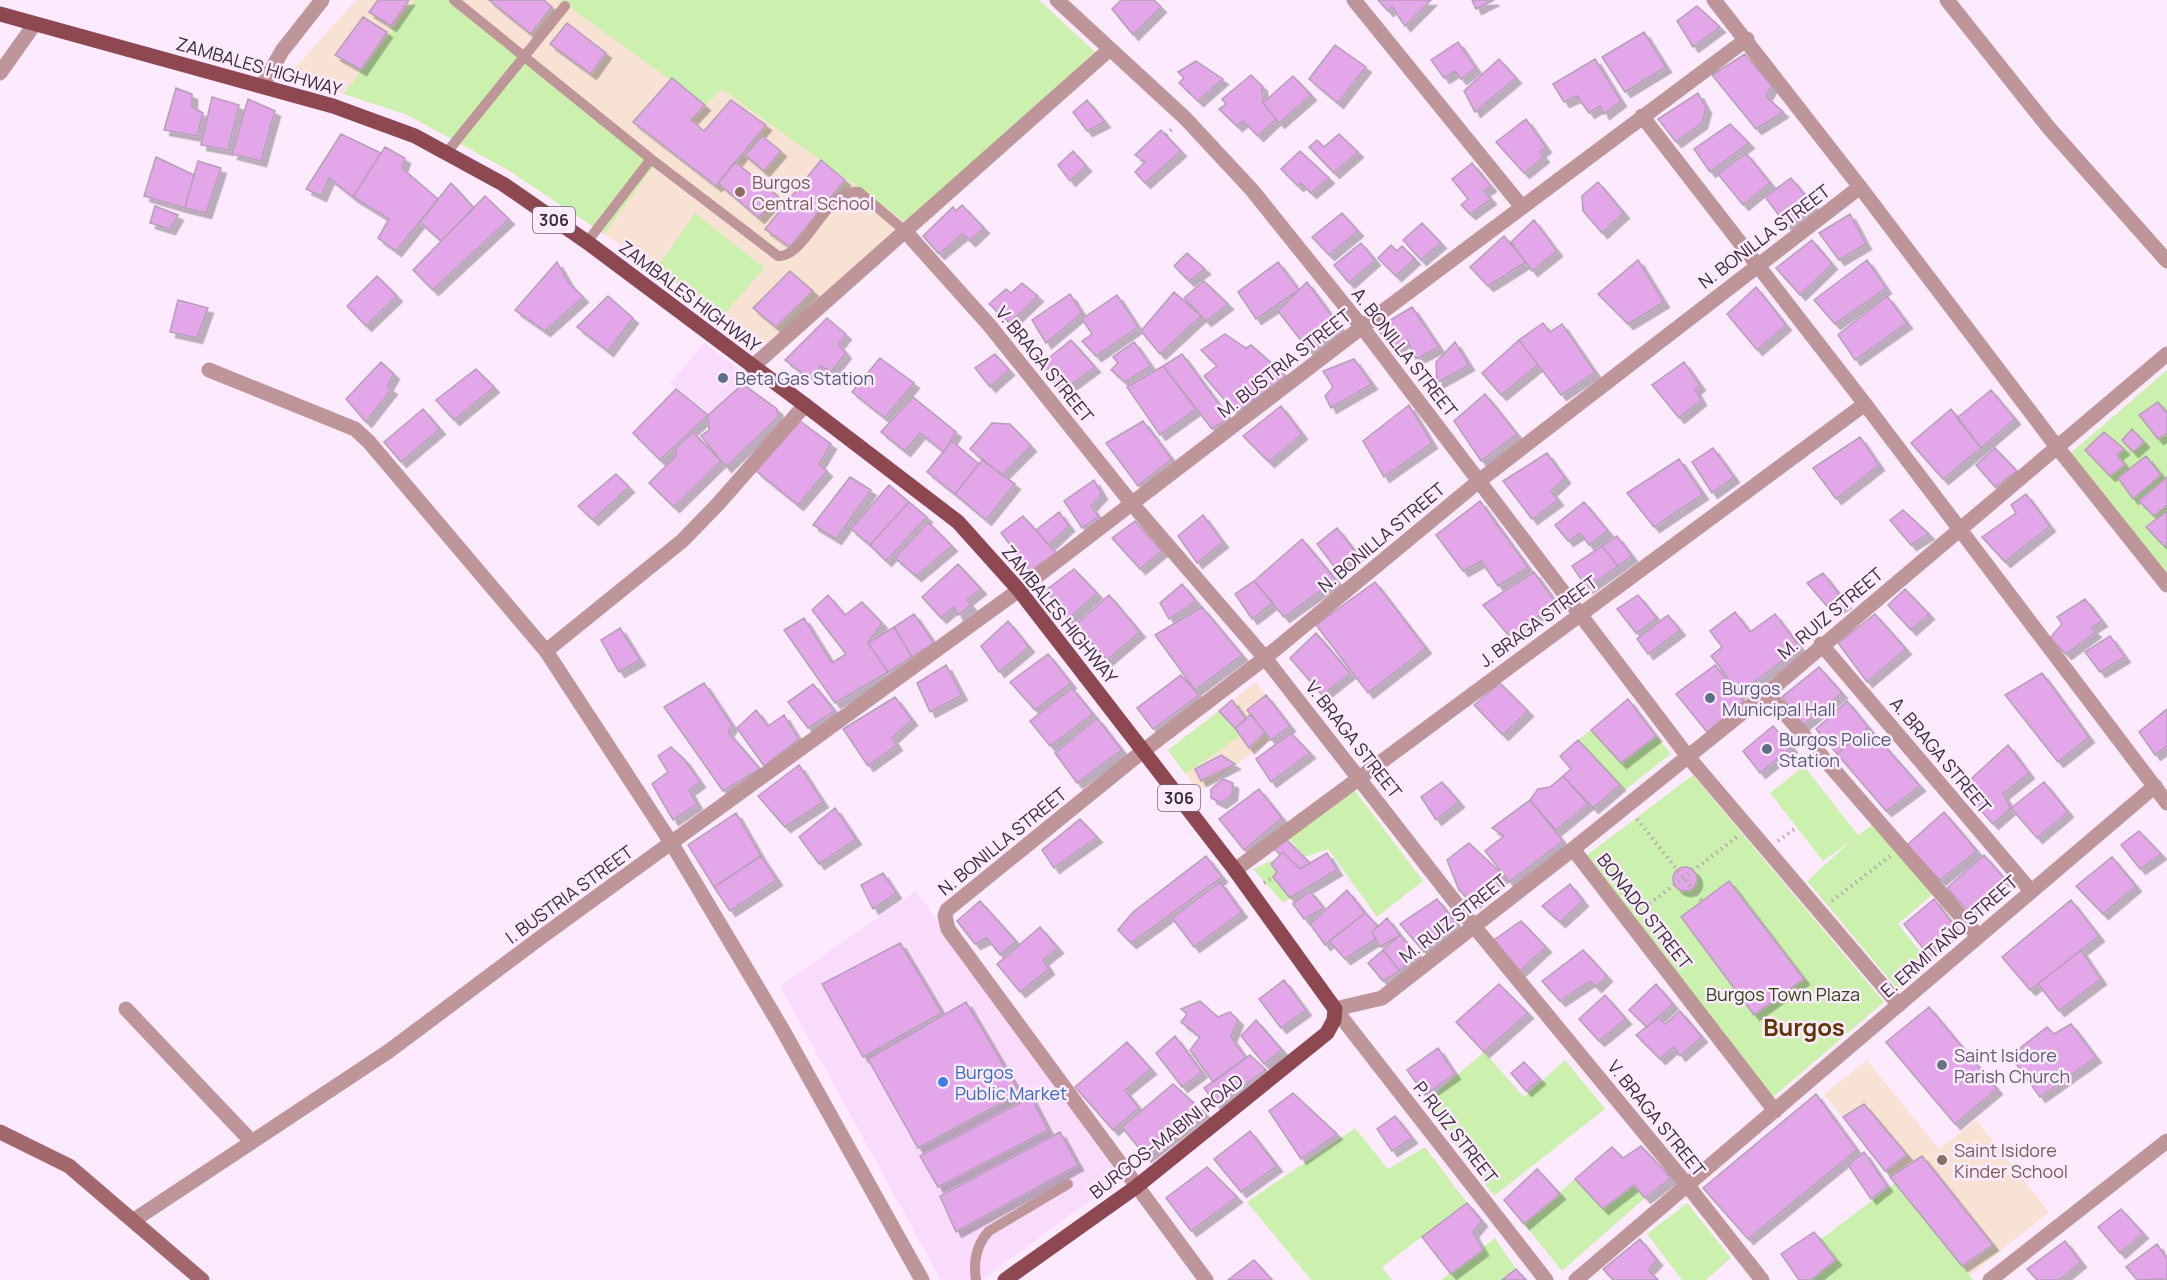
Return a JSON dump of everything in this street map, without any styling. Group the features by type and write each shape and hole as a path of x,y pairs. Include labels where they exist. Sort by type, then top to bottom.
{"main road":[{"name":"ZAMBALES HIGHWAY","path":"0,14 262,86 354,114 415,136 503,184 586,242 805,405 958,522 1020,590 1235,870 1335,1009"},
{"name":"BURGOS-MABINI ROAD","path":"1005,1280 1136,1187 1327,1033 1334,1020 1335,1009"}],"street":[{"path":"262,86 282,51 322,0"},
{"name":"A. BONILLA STREET","path":"1057,0 1185,118 1252,190 1362,327 1689,758 1899,1005"},
{"path":"1354,0 1521,207"},
{"path":"1714,0 1747,39 2057,447 2167,585"},
{"path":"1947,0 2049,128 2167,261"},
{"path":"0,73 34,25"},
{"name":"M. BUSTRIA STREET","path":"1020,590 1362,327 1747,39"},
{"path":"752,367 1110,49"},
{"path":"1642,116 1865,404 2167,803"},
{"name":"N. BONILLA STREET","path":"1136,1187 948,929 945,916 954,902 1143,751 1265,658 1479,481 1860,187"},
{"name":"V. BRAGA STREET","path":"905,231 990,326 1133,505 1265,658 1360,777 1473,925 1688,1186 1762,1280"},
{"name":"M. RUIZ STREET","path":"1335,1009 1382,998 1627,807 1767,693 1821,644 2167,354"},
{"path":"209,370 355,429 369,442 546,651 672,844 780,1027 922,1280"},
{"name":"J. BRAGA STREET","path":"1235,870 1865,404"},
{"path":"546,651 682,541 718,504 805,405"},
{"name":"I. BUSTRIA STREET","path":"134,1220 389,1051 540,938 1020,590"},
{"name":"A. BRAGA STREET","path":"1821,644 2031,891"},
{"path":"1767,693 1978,936"},
{"name":"E. ERMITAÑO STREET","path":"1576,1280 2155,786"},
{"name":"BONADO STREET","path":"1573,849 1775,1111"},
{"path":"126,1009 251,1141"},
{"name":"P. RUIZ STREET","path":"1335,1009 1546,1280"},
{"path":"0,1132 69,1166 202,1280"},
{"path":"1990,1280 2167,1141"},
{"path":"1136,1187 1206,1280"}],"lane":[{"path":"454,0 651,159 778,255 790,253 837,200 854,191 859,192 905,231"},
{"path":"447,152 565,6"},
{"path":"586,242 651,159"},
{"path":"976,1280 976,1253 981,1240 989,1231 1068,1184"}],"path":[{"path":"1627,807 1702,901"},
{"path":"1628,921 1749,828"},
{"path":"1819,911 1901,848"}],"shaded area":[{"name":"Burgos Central School","path":"356,0 1039,0 1095,52 768,344 508,170 407,115 288,76"},
{"name":"Beta Gas Station","path":"704,343 750,378 708,415 670,383"},
{"path":"1256,682 1266,695 1247,710 1271,740 1199,791 1168,750"},
{"name":"Burgos Public Market","path":"916,891 1121,1178 981,1280 941,1280 780,986"},
{"name":"Saint Isidore Kinder School","path":"1867,1060 1939,1149 1976,1120 2049,1212 1969,1276 1824,1094"}],"green space":[{"path":"415,0 458,0 656,163 604,234 508,170 408,115 344,94"},
{"path":"560,0 1039,0 1095,52 906,222 722,89 705,105"},
{"path":"695,213 764,268 721,318 657,268"},
{"path":"2167,370 2167,587 2065,458"},
{"path":"1219,711 1240,736 1185,774 1168,750"},
{"path":"1591,730 1621,763 1656,736 1671,754 1625,790 1578,740"},
{"path":"1804,766 1858,835 1878,821 1938,890 1898,924 1930,964 1899,991 1807,881 1852,840 1823,861 1770,793"},
{"name":"Burgos Town Plaza","path":"1693,775 1884,1002 1772,1098 1587,855"},
{"path":"1350,784 1423,881 1377,917 1328,849 1305,857 1284,833"},
{"path":"1275,859 1271,864 1277,872 1274,877 1290,898 1283,903 1253,869"},
{"path":"1484,1052 1524,1097 1565,1060 1605,1109 1494,1196 1424,1103"},
{"path":"1355,1128 1388,1169 1425,1147 1467,1203 1382,1267 1392,1280 1311,1280 1247,1202"},
{"path":"1575,1179 1603,1208 1634,1185 1645,1198 1562,1271 1524,1224"},
{"path":"1895,1183 1973,1280 1808,1280 1836,1260 1820,1240"},
{"path":"1687,1203 1731,1258 1706,1280 1682,1280 1647,1234"},
{"path":"1495,1238 1516,1269 1503,1280 1441,1280"}],"building":[{"path":"378,0 409,0 391,26 369,12"},
{"path":"489,0 544,0 552,7 531,34"},
{"path":"1121,0 1154,0 1161,7 1133,35 1112,9"},
{"path":"1378,0 1431,0 1405,26 1392,7 1388,11"},
{"path":"1472,0 1494,0 1476,9"},
{"path":"1697,6 1720,27 1693,47 1677,21"},
{"path":"363,17 387,32 361,70 335,55"},
{"path":"567,23 606,53 591,74 550,44"},
{"path":"1644,32 1666,67 1625,92 1602,57"},
{"path":"1458,42 1476,68 1461,79 1455,71 1444,78 1431,60"},
{"path":"1335,45 1366,67 1338,103 1309,79"},
{"path":"1745,54 1772,86 1766,96 1783,112 1756,129 1712,75"},
{"path":"1499,59 1516,78 1475,112 1464,91"},
{"path":"1595,59 1621,101 1604,114 1600,106 1589,113 1577,96 1564,102 1553,84"},
{"path":"1196,61 1223,79 1198,101 1179,83 1184,78 1178,72"},
{"path":"1251,75 1262,86 1263,103 1276,119 1258,136 1243,121 1237,126 1219,109 1226,104 1222,99"},
{"path":"1293,76 1311,95 1279,123 1263,103"},
{"path":"672,78 705,105 691,120 704,131 731,100 766,125 716,186 633,122"},
{"path":"176,88 192,94 192,107 203,113 197,136 164,130"},
{"path":"1698,93 1706,108 1702,123 1676,142 1658,119"},
{"path":"212,97 239,105 228,150 201,145"},
{"path":"248,99 275,111 261,161 232,154"},
{"path":"1087,100 1105,122 1087,131 1073,112"},
{"path":"1526,119 1546,147 1540,152 1544,157 1524,173 1496,142"},
{"path":"1730,124 1749,143 1710,172 1694,149"},
{"path":"1161,130 1181,151 1145,183 1135,172 1145,162 1135,155"},
{"path":"341,134 381,153 353,197 329,178 321,196 306,189"},
{"path":"1339,134 1358,152 1334,173 1309,147 1317,140 1324,147"},
{"path":"762,136 781,151 764,171 745,155"},
{"path":"385,147 405,158 402,168 438,199 396,251 378,238 389,219 353,197"},
{"path":"1073,151 1086,166 1070,181 1058,165"},
{"path":"1300,151 1329,178 1311,193 1301,183 1298,186 1281,169"},
{"path":"1746,153 1770,183 1743,205 1718,174"},
{"path":"156,157 194,175 185,208 144,196"},
{"path":"821,160 845,180 790,247 765,229"},
{"path":"198,161 221,168 206,213 185,208"},
{"path":"735,162 778,196 759,218 718,183"},
{"path":"1472,163 1491,186 1484,191 1491,199 1470,214 1461,205 1468,199 1452,179"},
{"path":"1791,178 1814,206 1787,226 1765,197"},
{"path":"1598,182 1624,213 1602,233 1583,211 1582,196"},
{"path":"451,183 474,208 441,241 420,222"},
{"path":"485,196 509,219 433,290 413,270"},
{"path":"962,205 984,228 970,241 963,234 939,254 923,236 953,207 956,211"},
{"path":"155,206 178,215 170,229 150,223"},
{"path":"1342,213 1358,231 1329,255 1312,237"},
{"path":"1850,214 1866,244 1839,260 1819,233"},
{"path":"1534,220 1557,251 1532,271 1511,242"},
{"path":"1422,223 1441,243 1421,260 1403,240"},
{"path":"1504,236 1526,262 1488,286 1470,267"},
{"path":"1812,240 1832,264 1800,295 1776,268"},
{"path":"1361,243 1375,260 1349,283 1334,265"},
{"path":"1391,245 1397,251 1402,246 1415,259 1396,276 1378,258"},
{"path":"1187,253 1205,269 1189,281 1174,266"},
{"path":"1638,260 1664,302 1628,324 1598,294"},
{"path":"1867,260 1886,288 1835,324 1814,300"},
{"path":"557,262 569,283 583,297 545,331 515,310"},
{"path":"1278,262 1299,290 1256,319 1238,292"},
{"path":"790,271 813,291 776,327 753,308"},
{"path":"377,276 397,296 366,326 347,306"},
{"path":"1204,281 1228,304 1206,321 1184,298"},
{"path":"1307,282 1340,327 1309,351 1278,311"},
{"path":"1022,283 1038,296 1010,323 989,304 1006,289 1011,293"},
{"path":"1756,287 1786,325 1757,350 1727,314"},
{"path":"1174,292 1201,316 1160,354 1141,331"},
{"path":"1070,294 1082,313 1046,343 1032,320"},
{"path":"1117,295 1138,327 1096,356 1082,341 1092,334 1082,319"},
{"path":"608,296 633,318 608,351 577,327"},
{"path":"1887,296 1907,323 1855,360 1838,335"},
{"path":"178,300 208,308 197,338 170,332"},
{"path":"1412,307 1439,347 1416,359 1407,340 1393,350 1377,328"},
{"path":"827,318 846,334 838,344 846,353 831,372 821,366 810,379 785,360"},
{"path":"1543,323 1550,332 1562,324 1595,372 1561,395 1519,340"},
{"path":"1225,334 1246,348 1251,345 1286,376 1236,413 1204,376 1217,366 1201,350"},
{"path":"1071,340 1095,367 1061,392 1040,365"},
{"path":"1519,340 1538,365 1501,395 1482,373"},
{"path":"1134,342 1151,366 1125,382 1111,370 1118,363 1113,357"},
{"path":"1455,342 1469,365 1437,383 1436,362"},
{"path":"995,354 1009,370 990,387 975,368"},
{"path":"1182,354 1229,418 1212,429 1163,366"},
{"path":"880,358 914,383 885,418 852,392"},
{"path":"1354,359 1372,384 1331,408 1325,396 1333,387 1323,371"},
{"path":"381,362 394,374 387,386 392,389 366,422 346,399"},
{"path":"1684,362 1700,385 1695,389 1701,400 1679,418 1652,385"},
{"path":"1163,366 1196,409 1160,435 1127,387"},
{"path":"476,369 494,387 454,420 436,400"},
{"path":"743,384 777,409 778,417 726,467 701,436 709,430 708,415"},
{"path":"676,389 708,415 660,460 633,433"},
{"path":"1991,390 2015,419 1981,448 1957,418"},
{"path":"1485,394 1517,434 1481,461 1454,421"},
{"path":"913,397 956,432 944,452 920,433 905,451 881,432"},
{"path":"2158,402 2167,413 2167,433 2158,439 2139,415"},
{"path":"1409,405 1432,443 1384,477 1363,441"},
{"path":"1281,406 1302,434 1269,462 1243,436"},
{"path":"423,409 440,429 401,462 384,442"},
{"path":"1951,409 1981,448 1943,479 1911,443"},
{"path":"800,421 831,444 819,464 827,471 798,505 756,471"},
{"path":"1143,421 1172,459 1138,486 1106,443"},
{"path":"992,423 1010,424 1031,446 1002,475 970,449"},
{"path":"2132,429 2144,442 2133,452 2122,440"},
{"path":"693,432 721,461 674,507 649,483 676,456 676,448"},
{"path":"2104,432 2124,449 2117,455 2125,465 2110,476 2085,450"},
{"path":"1860,437 1879,465 1836,499 1813,468"},
{"path":"952,441 979,464 955,494 927,472"},
{"path":"1713,448 1734,477 1712,493 1692,462"},
{"path":"1995,448 2017,471 1995,487 1976,465"},
{"path":"1547,453 1565,478 1551,491 1558,500 1532,519 1503,481"},
{"path":"2146,456 2161,475 2133,499 2118,478"},
{"path":"1679,459 1703,494 1654,527 1627,493"},
{"path":"982,460 1015,484 986,520 955,494"},
{"path":"616,474 629,487 593,520 578,506"},
{"path":"850,477 871,490 836,539 813,525"},
{"path":"2167,477 2167,505 2154,516 2139,501"},
{"path":"1094,480 1102,494 1091,506 1099,517 1082,528 1064,501"},
{"path":"889,485 909,502 870,545 851,529"},
{"path":"2026,494 2050,526 2005,562 1982,537 2016,513 2011,505"},
{"path":"1480,501 1528,567 1498,586 1481,561 1463,571 1436,535"},
{"path":"909,502 927,517 886,561 870,545"},
{"path":"1584,502 1608,531 1589,545 1580,533 1568,541 1555,525"},
{"path":"1903,510 1929,534 1911,545 1890,520"},
{"path":"2167,511 2167,545 2165,547 2146,527"},
{"path":"1059,512 1069,526 1049,545 1036,530"},
{"path":"1203,515 1223,542 1197,563 1178,536"},
{"path":"1023,516 1056,553 1030,571 1001,533"},
{"path":"1135,521 1162,551 1140,569 1112,538"},
{"path":"928,522 952,546 916,576 895,558"},
{"path":"1337,528 1358,555 1338,572 1317,544"},
{"path":"1617,536 1632,556 1618,566 1602,546"},
{"path":"1302,539 1336,580 1284,617 1254,581"},
{"path":"1602,546 1618,566 1587,588 1572,566"},
{"path":"958,564 981,589 967,600 971,605 958,615 954,607 941,618 922,597"},
{"path":"1074,569 1097,593 1067,620 1046,590"},
{"path":"1534,572 1557,604 1509,636 1483,605"},
{"path":"1823,573 1846,603 1831,611 1807,583"},
{"path":"1254,581 1273,603 1252,619 1235,594"},
{"path":"1375,582 1426,648 1368,693 1316,625"},
{"path":"1182,584 1196,601 1169,619 1160,603"},
{"path":"1905,589 1929,614 1911,630 1888,605"},
{"path":"828,595 845,615 862,602 882,623 868,643 888,672 835,703 784,630 804,618 832,663 846,654 812,610"},
{"path":"1109,595 1140,632 1107,660 1075,625"},
{"path":"1638,595 1657,618 1636,633 1617,609"},
{"path":"2085,599 2102,621 2091,628 2096,632 2066,654 2050,638 2062,624 2057,617"},
{"path":"1202,607 1242,655 1195,690 1155,635"},
{"path":"1735,612 1750,632 1775,614 1800,647 1740,693 1711,656 1722,647 1710,631"},
{"path":"914,614 934,643 912,657 894,627"},
{"path":"1875,614 1906,649 1867,682 1838,643"},
{"path":"1668,615 1680,630 1648,654 1637,639"},
{"path":"1008,621 1029,647 999,672 981,646"},
{"path":"894,627 912,657 888,672 868,643"},
{"path":"620,628 640,660 619,672 601,640"},
{"path":"1316,633 1350,673 1322,695 1290,658"},
{"path":"2110,636 2125,657 2100,672 2085,652"},
{"path":"1048,654 1071,683 1035,710 1010,682"},
{"path":"946,665 962,695 930,712 917,683"},
{"name":"Burgos Municipal Hall","path":"1715,665 1744,701 1707,732 1676,694"},
{"path":"1819,667 1842,693 1803,725 1782,697"},
{"path":"2042,673 2089,737 2058,762 2005,695"},
{"path":"1181,675 1199,695 1153,729 1137,708"},
{"path":"704,683 732,725 728,732 760,769 723,791 664,707"},
{"path":"1500,683 1528,711 1503,735 1474,705"},
{"path":"813,684 835,711 808,728 788,702"},
{"path":"1072,688 1093,714 1050,746 1030,721"},
{"path":"1266,695 1290,726 1271,740 1247,710"},
{"path":"895,697 912,720 892,738 897,745 868,766 843,729"},
{"path":"1628,699 1656,736 1621,763 1591,730"},
{"path":"1232,700 1246,719 1235,728 1219,711"},
{"path":"1847,701 1868,727 1837,754 1816,729"},
{"path":"2167,709 2167,746 2155,755 2139,732"},
{"path":"756,710 768,726 784,715 799,739 764,766 737,728"},
{"path":"1251,714 1265,733 1249,748 1235,728"},
{"path":"1097,718 1122,750 1077,783 1055,753"},
{"name":"Burgos Police Station","path":"1773,726 1792,747 1760,773 1743,751"},
{"path":"1868,727 1920,786 1886,811 1837,754"},
{"path":"1291,733 1310,753 1271,782 1256,759"},
{"path":"1578,740 1620,785 1593,808 1563,776 1571,769 1560,756"},
{"path":"2008,745 2029,773 2003,794 2011,808 1993,824 1961,788"},
{"path":"671,747 685,760 700,782 689,790 697,804 673,820 652,784 668,772 658,756"},
{"path":"1221,755 1235,764 1201,781 1195,769"},
{"path":"799,765 823,802 785,827 758,796"},
{"path":"1563,776 1588,804 1556,830 1530,800 1538,789 1550,787"},
{"path":"1223,779 1233,783 1232,795 1221,803 1211,798 1211,789"},
{"path":"1442,782 1459,802 1436,820 1421,797"},
{"path":"2044,782 2068,812 2037,838 2011,808"},
{"path":"1259,789 1282,818 1244,850 1219,819"},
{"path":"1530,800 1563,841 1509,882 1485,851 1504,836 1492,828"},
{"path":"835,808 856,839 819,864 799,837"},
{"path":"1944,812 1977,851 1940,880 1907,845"},
{"path":"736,813 761,856 714,887 688,845"},
{"path":"1080,819 1097,837 1054,868 1042,850"},
{"path":"2139,831 2161,854 2140,869 2121,845"},
{"path":"1284,837 1310,863 1300,869 1283,852 1280,855 1272,846"},
{"path":"1469,843 1504,876 1473,904 1459,890 1447,860"},
{"path":"1283,852 1300,869 1327,853 1337,870 1290,898 1273,877 1277,872 1271,864"},
{"path":"1984,855 2005,879 1968,911 1947,888"},
{"path":"761,856 777,880 730,911 714,887"},
{"path":"1206,856 1222,877 1131,943 1118,930 1133,912"},
{"path":"2112,857 2136,886 2103,914 2076,886"},
{"path":"1685,867 1694,870 1697,879 1694,888 1685,891 1676,888 1673,879 1676,870"},
{"path":"883,873 896,893 873,909 861,885"},
{"path":"1729,881 1804,979 1754,1015 1681,917"},
{"path":"1220,882 1242,912 1194,947 1172,918"},
{"path":"1570,884 1583,901 1560,922 1542,906"},
{"path":"1347,890 1365,913 1325,945 1310,924"},
{"path":"1310,891 1324,908 1304,919 1293,904"},
{"path":"1437,899 1457,924 1424,952 1400,924"},
{"path":"1934,899 1956,928 1926,952 1904,924"},
{"path":"2071,900 2099,936 2030,990 2002,957"},
{"path":"980,901 1016,941 1000,955 987,938 975,944 957,921"},
{"path":"1365,913 1378,926 1372,932 1376,939 1345,959 1329,941"},
{"path":"1387,918 1400,935 1380,947 1372,932"},
{"path":"1521,921 1546,947 1520,971 1494,940"},
{"path":"1040,927 1058,948 1043,960 1049,969 1020,992 997,964"},
{"path":"1400,935 1418,954 1400,971 1383,950"},
{"path":"900,943 942,1013 863,1057 822,984"},
{"path":"1383,950 1400,971 1383,981 1368,963"},
{"path":"1583,950 1607,976 1596,987 1590,981 1560,1001 1542,981"},
{"path":"2081,950 2101,979 2059,1011 2038,984"},
{"path":"1284,980 1306,1010 1281,1028 1259,999"},
{"path":"1499,984 1528,1013 1484,1052 1456,1022"},
{"path":"1656,984 1673,1004 1647,1027 1629,1010"},
{"path":"1605,995 1626,1019 1599,1041 1579,1019"},
{"path":"1200,1001 1218,1017 1230,1012 1238,1020 1231,1037 1246,1058 1213,1082 1190,1050 1200,1037 1181,1022 1187,1014 1181,1009"},
{"path":"966,1002 1020,1093 918,1148 868,1059"},
{"name":"Saint Isidore Parish Church","path":"1929,1007 1997,1089 1955,1124 1886,1042"},
{"path":"1680,1011 1702,1037 1680,1056 1674,1047 1660,1059 1636,1035 1658,1018 1665,1024"},
{"path":"1256,1020 1282,1050 1264,1064 1241,1036"},
{"path":"2071,1024 2096,1057 2040,1097 2010,1056 2047,1027 2054,1034"},
{"path":"1175,1036 1202,1072 1182,1087 1156,1053"},
{"path":"1127,1042 1151,1069 1125,1090 1139,1108 1113,1130 1075,1087"},
{"path":"1438,1048 1455,1074 1425,1095 1407,1070"},
{"path":"1250,1055 1266,1070 1216,1105 1204,1088"},
{"path":"1524,1062 1540,1079 1526,1091 1511,1073"},
{"path":"1173,1084 1204,1112 1146,1157 1122,1127"},
{"path":"1293,1093 1337,1134 1301,1159 1269,1111"},
{"path":"1816,1094 1857,1150 1748,1239 1703,1188"},
{"path":"1031,1097 1048,1130 938,1187 920,1156"},
{"path":"1864,1104 1907,1155 1885,1171 1843,1117"},
{"path":"1395,1116 1412,1138 1392,1151 1377,1129"},
{"path":"1250,1131 1277,1166 1241,1192 1214,1159"},
{"path":"1060,1132 1078,1165 956,1232 940,1196"},
{"path":"1641,1146 1671,1178 1645,1198 1634,1185 1603,1209 1575,1179 1612,1147 1623,1158"},
{"path":"1864,1152 1887,1186 1871,1199 1848,1165"},
{"path":"1922,1156 1993,1245 1962,1266 1890,1177"},
{"path":"1207,1167 1237,1197 1191,1231 1166,1198"},
{"path":"1537,1169 1560,1194 1524,1224 1504,1200"},
{"path":"1467,1203 1482,1221 1473,1232 1483,1250 1451,1274 1422,1237"},
{"path":"2121,1209 2143,1233 2120,1253 2098,1227"},
{"path":"1814,1232 1836,1260 1811,1280 1799,1280 1781,1254"},
{"path":"1640,1239 1657,1260 1648,1270 1658,1280 1613,1280 1603,1269"},
{"path":"2065,1241 2081,1262 2059,1280 2037,1280 2027,1269"},
{"path":"2157,1244 2167,1259 2167,1279 2137,1280 2126,1267"},
{"path":"1254,1260 1272,1280 1228,1280"},
{"path":"1516,1269 1526,1280 1502,1280"}],"place":[{"name":"Burgos Central School","path":"740,192"},
{"name":"Beta Gas Station","path":"723,378"},
{"name":"Burgos Municipal Hall","path":"1710,698"},
{"name":"Burgos Police Station","path":"1767,749"},
{"name":"Saint Isidore Parish Church","path":"1942,1065"},
{"name":"Burgos Public Market","path":"943,1082"},
{"name":"Saint Isidore Kinder School","path":"1942,1160"}],"district":[{"name":"Burgos","path":"1804,1026"}]}
